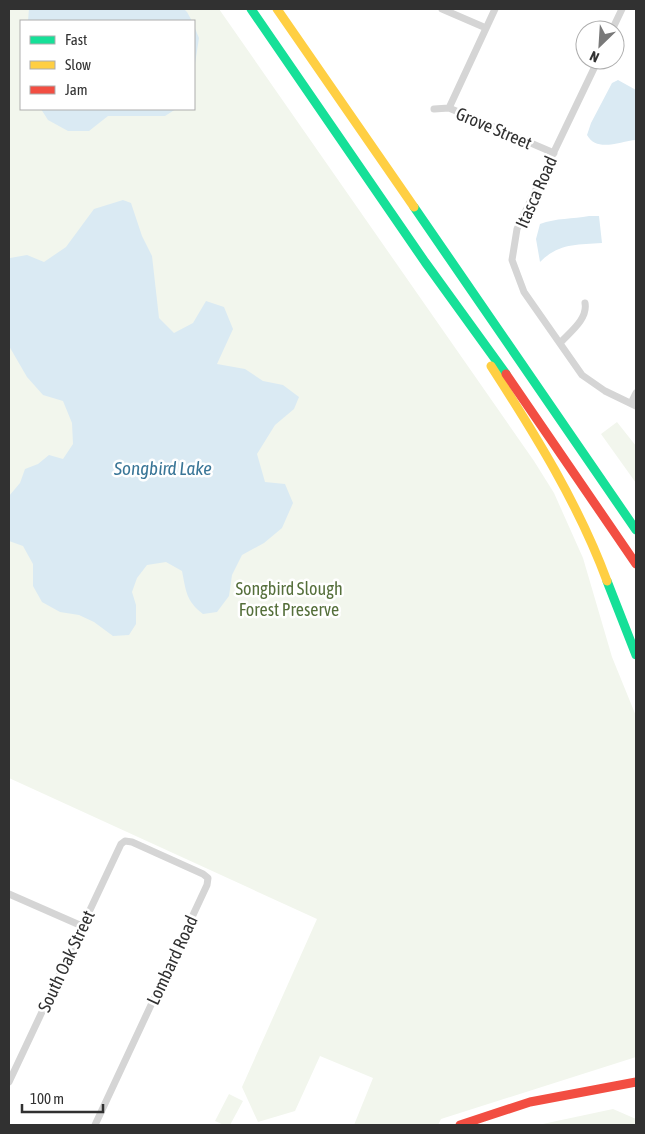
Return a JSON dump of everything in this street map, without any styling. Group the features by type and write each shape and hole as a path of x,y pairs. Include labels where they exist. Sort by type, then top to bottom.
{"main road":[{"path":"251,9 425,262 497,360 636,564"},
{"path":"278,9 636,530"},
{"path":"425,262 536,439 584,528 627,637 636,655"},
{"path":"505,337 542,383 636,516"},
{"path":"460,1125 530,1102 636,1082"}],"street":[{"path":"442,9 486,28"},
{"path":"449,108 495,9"},
{"name":"Itasca Road","path":"593,70 518,229 512,260 524,292 582,375 592,384 634,405"},
{"name":"Grove Street","path":"434,109 449,108 554,153"},
{"path":"560,343 580,322 586,308 585,303"},
{"path":"634,405 636,393"},
{"name":"South Oak Street","path":"9,1082 124,841"},
{"name":"Lombard Road","path":"95,1125 208,882 208,878 203,874 132,842 124,841"},
{"path":"9,894 82,926"}],"green space":[{"name":"Songbird Slough Forest Preserve","path":"9,9 219,9 534,461 554,493 583,558 612,657 636,716 636,1057 441,1119 438,1125 354,1125 373,1078 320,1056 295,1111 258,1122 242,1087 317,919 9,778"},
{"path":"617,422 636,446 636,483 601,434"},
{"path":"229,1094 243,1101 230,1125 224,1125 215,1121"},
{"path":"613,1109 636,1119 636,1125 538,1125"}],"water":[{"path":"29,9 184,9 191,20 28,20"},
{"path":"195,28 199,38 195,64"},
{"path":"618,80 636,90 636,140 609,145 597,144 587,135 591,123 612,83"},
{"path":"42,110 174,110 165,116 108,116 89,131 68,131 48,120"},
{"name":"Songbird Lake","path":"123,200 131,203 142,236 152,256 159,318 174,333 193,323 206,301 224,307 233,329 217,364 245,369 263,381 283,385 299,397 294,409 275,425 257,454 265,482 285,484 293,503 282,528 264,543 242,555 232,575 229,596 217,612 203,614 193,605 186,590 182,571 166,562 147,565 137,578 132,592 136,605 136,624 129,635 113,636 94,622 79,615 60,612 42,602 33,586 33,564 23,546 9,541 9,496 20,483 25,469 38,464 49,455 63,459 73,444 72,423 63,401 43,395 27,377 9,346 9,261 10,258 27,255 44,262 66,247 94,209"},
{"path":"599,216 602,243 561,248 540,262 536,239 540,224"}],"traffic: fast":[{"path":"251,9 425,262 506,374"},
{"path":"414,207 636,530"},
{"path":"607,581 636,655"}],"traffic: slow":[{"path":"277,9 414,207"},
{"path":"491,366 555,470 583,525 607,581"}],"traffic: jam":[{"path":"506,374 636,564"},
{"path":"460,1125 530,1102 636,1082"}]}
